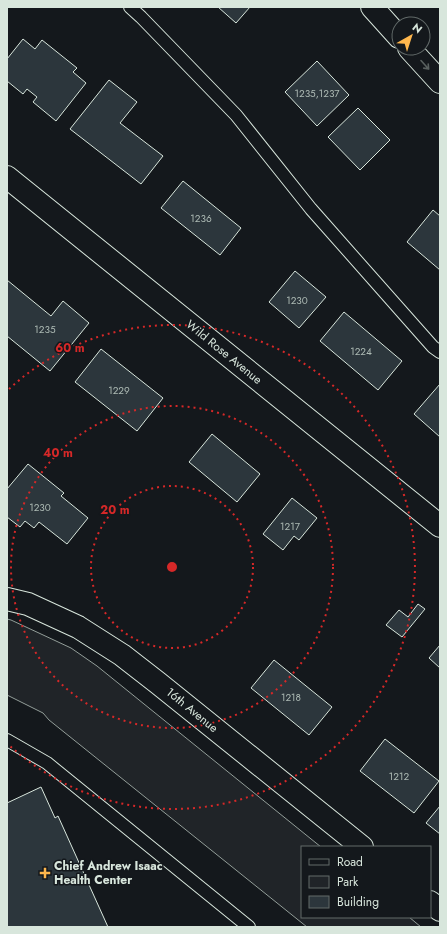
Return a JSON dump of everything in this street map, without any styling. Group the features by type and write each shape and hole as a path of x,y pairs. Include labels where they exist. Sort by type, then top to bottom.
{"street":[{"path":"372,7 391,28"},
{"path":"416,56 440,82"},
{"name":"Wild Rose Avenue","path":"7,178 440,526"},
{"name":"16th Avenue","path":"7,599 28,604 78,627 122,655 361,846"},
{"path":"431,903 440,910"}],"lane":[{"path":"130,7 236,115 311,209 433,347 440,352"},
{"path":"7,740 47,763 249,927"}],"green space":[{"path":"7,619 71,648 97,666 320,846 301,846 301,918 410,918 421,927 307,927 49,720 43,713 7,695"}],"building":[{"path":"218,7 250,7 236,23"},
{"path":"23,39 35,49 42,40 77,68 73,72 86,83 56,121 33,102 37,97 27,89 23,94 7,81 7,59"},
{"path":"317,61 349,95 317,126 285,92"},
{"path":"109,80 137,102 120,123 163,156 141,184 70,129"},
{"path":"358,108 390,140 360,170 328,137"},
{"path":"183,181 241,228 220,255 161,208"},
{"path":"433,210 440,216 440,270 407,242"},
{"path":"295,271 326,297 299,328 269,302"},
{"path":"7,280 51,316 63,301 89,323 50,371 7,336"},
{"path":"344,312 402,361 378,390 320,341"},
{"path":"101,349 163,398 137,431 75,382"},
{"path":"440,384 440,437 414,414"},
{"path":"212,434 260,474 237,502 189,462"},
{"path":"28,464 64,493 61,496 88,518 67,544 39,522 34,528 25,521 20,527 7,517 7,489"},
{"path":"292,498 317,518 299,540 294,536 283,550 263,534"},
{"path":"418,604 425,609 402,637 386,625 399,610 408,617"},
{"path":"440,645 440,668 429,658"},
{"path":"274,660 332,707 309,735 251,688"},
{"path":"385,739 439,781 414,813 360,771"},
{"name":"Chief Andrew Isaac Health Center","path":"41,787 55,818 58,816 108,927 7,927 7,803"},
{"path":"440,806 440,834 426,823"}],"place":[{"name":"Chief Andrew Isaac Health Center","path":"45,873"}]}
